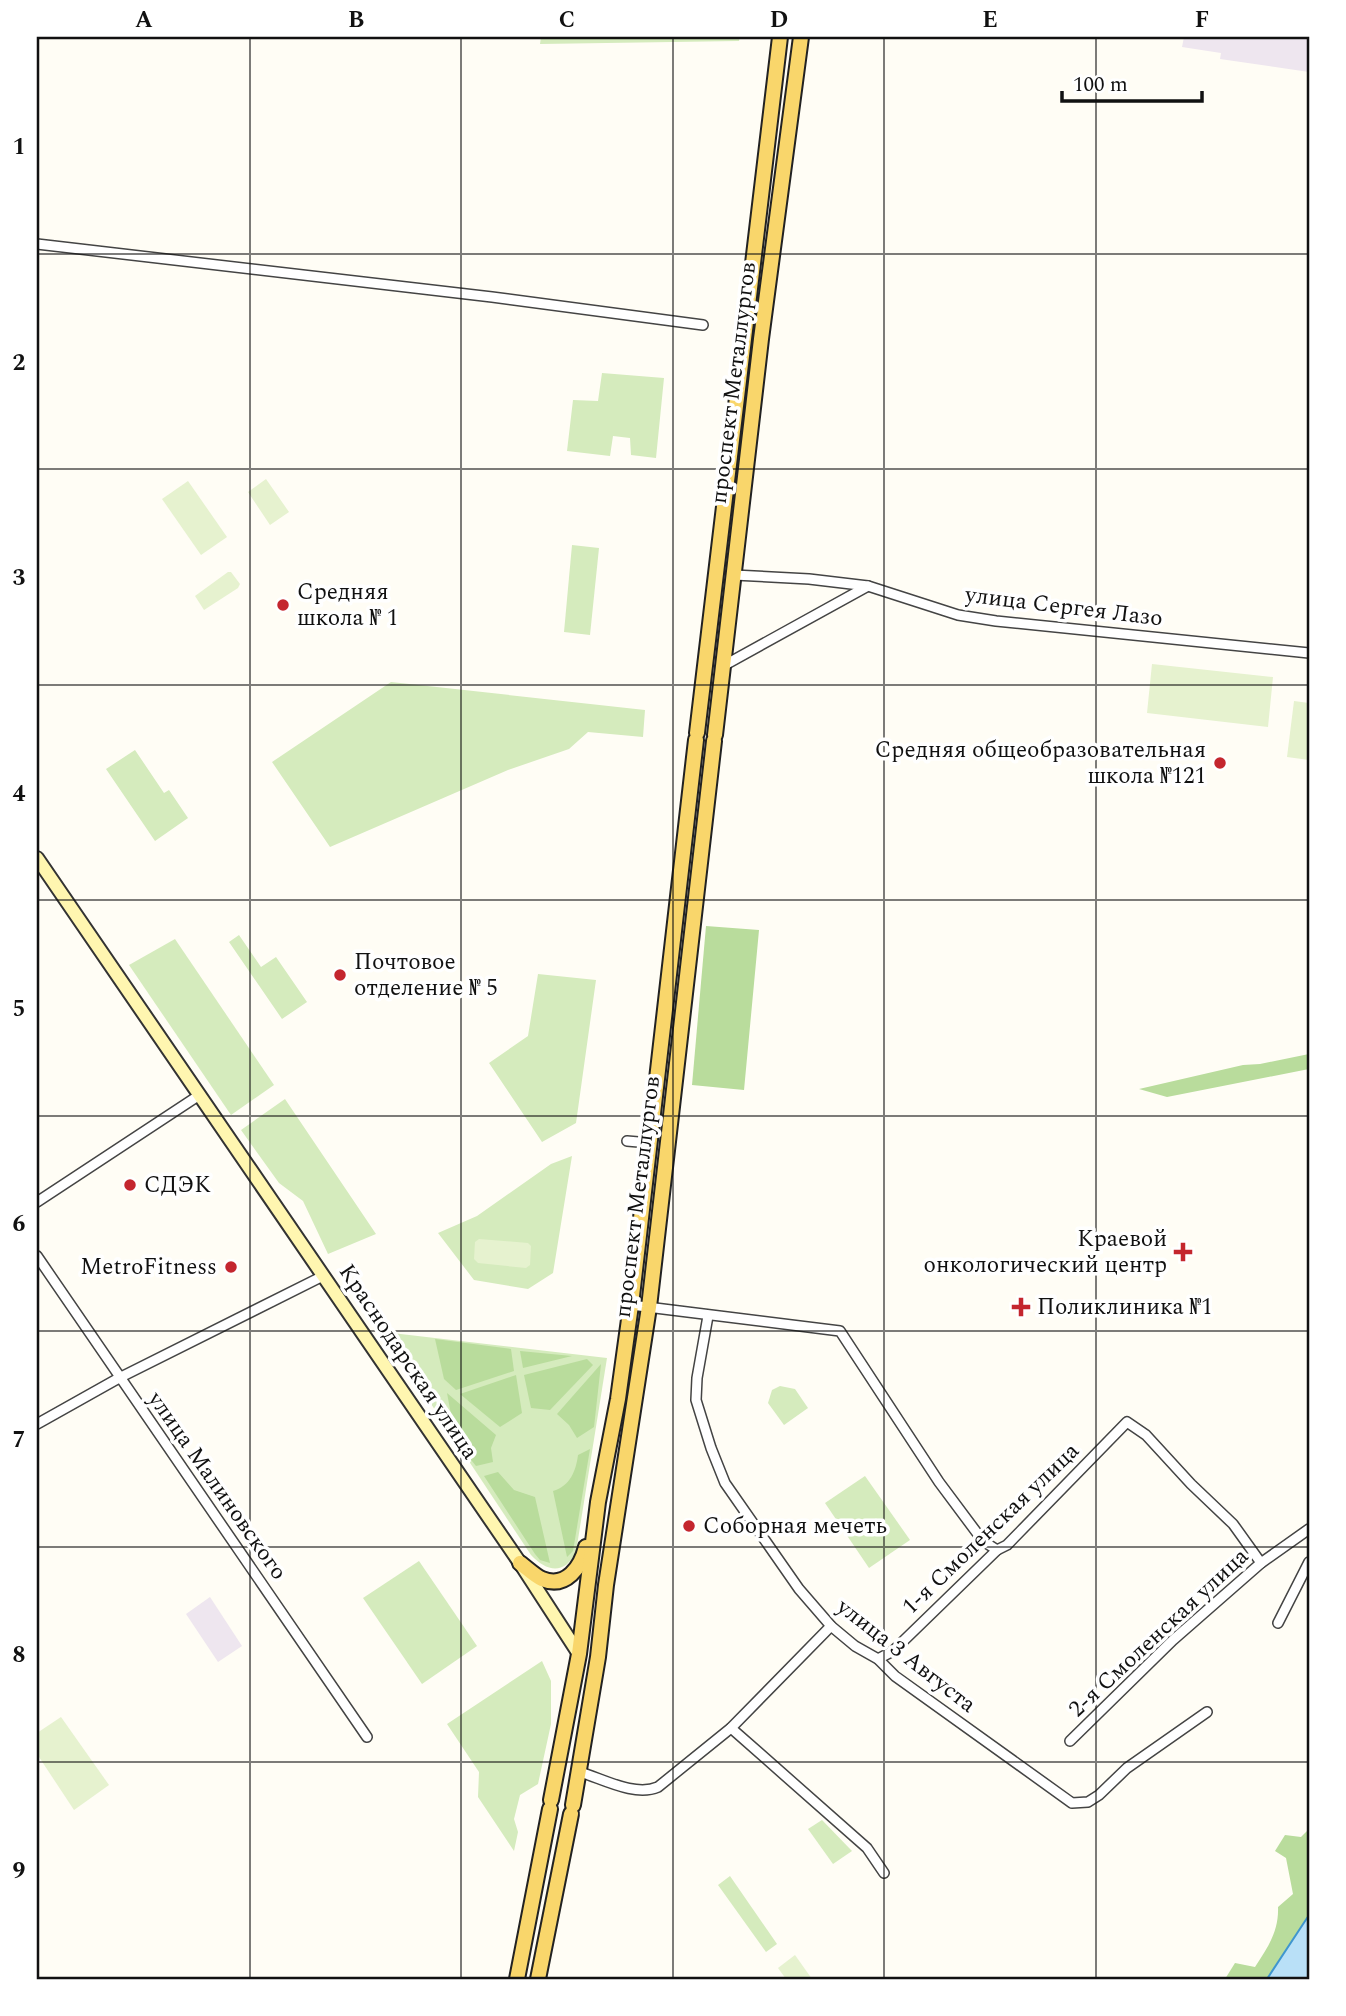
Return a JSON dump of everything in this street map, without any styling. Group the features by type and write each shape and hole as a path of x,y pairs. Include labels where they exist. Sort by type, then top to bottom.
{"main road":[{"name":"проспект Металлургов","path":"517,1979 579,1654 598,1502 618,1399 631,1305 671,943 780,37"},
{"name":"проспект Металлургов","path":"538,1979 580,1772 649,1307 760,353 801,37"},
{"path":"717,576 734,575"},
{"name":"Краснодарская улица","path":"37,858 520,1563 579,1654"},
{"path":"520,1563 540,1579 549,1581 562,1580 573,1574 582,1563 598,1502"},
{"path":"579,1654 598,1657"}],"street":[{"path":"37,244 492,297 703,326"},
{"name":"улица Сергея Лазо","path":"734,575 809,579 868,586 958,615 996,621 1309,653"},
{"path":"723,666 868,586"},
{"path":"37,1202 198,1096"},
{"path":"626,1141 650,1143"},
{"name":"улица Малиновского","path":"37,1255 367,1737"},
{"path":"37,1424 119,1378 323,1276"},
{"path":"631,1305 840,1331 939,1482 984,1541 997,1550"},
{"name":"улица 3 Августа","path":"708,1316 697,1378 696,1400 710,1448 725,1483 799,1589 831,1626 855,1646 878,1659 895,1676 1072,1803 1087,1802 1099,1795 1127,1768 1207,1712"},
{"name":"1-я Смоленская улица","path":"878,1659 893,1651 997,1550 1007,1545 1127,1422 1146,1435 1233,1524 1261,1563"},
{"name":"2-я Смоленская улица","path":"1070,1741 1173,1640 1261,1563 1309,1529"},
{"path":"1278,1623 1309,1562"},
{"path":"580,1772 649,1791 658,1787 731,1728 831,1626"},
{"path":"731,1728 867,1848 884,1873"}],"shaded area":[{"path":"1184,37 1309,37 1309,72 1220,59 1221,53 1182,47"},
{"path":"210,1597 242,1646 218,1662 186,1614"}],"green space":[{"path":"541,37 740,37 739,41 540,44"},
{"path":"602,373 664,378 656,458 631,455 630,438 613,436 610,456 567,451 573,400 598,401"},
{"path":"266,479 289,512 270,525 248,492"},
{"path":"188,481 227,537 201,555 162,499"},
{"path":"572,545 599,548 590,635 564,632"},
{"path":"231,572 240,584 238,588 204,610 195,596"},
{"path":"1152,664 1273,677 1268,727 1147,713"},
{"path":"391,682 645,710 643,737 588,732 569,749 508,770 330,847 272,762"},
{"path":"1294,701 1309,703 1309,760 1287,757"},
{"path":"135,750 164,793 169,790 188,818 155,841 106,769"},
{"path":"706,926 759,930 744,1090 692,1085"},
{"path":"239,935 261,967 276,957 307,1002 282,1019 229,942"},
{"path":"175,939 274,1085 231,1115 129,965"},
{"path":"538,974 596,980 576,1123 542,1142 489,1063 528,1036"},
{"path":"1309,1054 1309,1069 1167,1097 1139,1089 1243,1065"},
{"path":"285,1099 376,1234 328,1254 303,1201 279,1183 241,1130"},
{"path":"572,1156 553,1273 528,1289 474,1280 438,1233 477,1216 551,1164"},
{"path":"479,1239 528,1243 531,1246 530,1265 526,1268 478,1263 474,1259 475,1242"},
{"path":"392,1333 607,1358 576,1552 566,1565 560,1568 549,1567 531,1555 402,1360"},
{"path":"435,1339 511,1349 514,1371 456,1390 444,1379"},
{"path":"520,1351 572,1356 523,1368"},
{"path":"587,1359 593,1365 550,1410 531,1408 524,1375"},
{"path":"601,1364 594,1427 577,1438 569,1425 557,1414"},
{"path":"516,1375 522,1413 500,1427 460,1394"},
{"path":"780,1386 795,1389 808,1408 784,1425 768,1403 772,1390"},
{"path":"447,1393 496,1435 491,1448 493,1462 476,1466 456,1441"},
{"path":"590,1449 573,1551 567,1557 553,1491 564,1486 571,1477 578,1455"},
{"path":"498,1472 514,1490 535,1497 550,1563 540,1560 535,1554 484,1476"},
{"path":"865,1476 910,1540 869,1568 825,1503"},
{"path":"419,1561 477,1646 422,1684 363,1598"},
{"path":"542,1661 551,1681 551,1724 538,1784 520,1795 514,1819 518,1832 514,1851 478,1797 479,1772 447,1724"},
{"path":"61,1717 109,1785 74,1810 37,1754 37,1733"},
{"path":"822,1820 852,1851 833,1864 808,1829"},
{"path":"1309,1829 1309,1915 1267,1979 1225,1979 1235,1963 1255,1967 1268,1946 1277,1924 1278,1907 1293,1894 1286,1858 1275,1851 1285,1835 1301,1837"},
{"path":"730,1876 777,1944 766,1952 718,1885"},
{"path":"795,1955 812,1979 786,1979 778,1968"}],"water":[{"path":"1309,1915 1309,1979 1267,1979"}],"place":[{"name":"Средняя школа № 1","path":"283,605"},
{"name":"Средняя общеобразовательная школа №121","path":"1220,763"},
{"name":"Почтовое отделение № 5","path":"340,975"},
{"name":"СДЭК","path":"130,1185"},
{"name":"Краевой онкологический центр","path":"1183,1252"},
{"name":"MetroFitness","path":"231,1267"},
{"name":"Поликлиника №1","path":"1021,1307"},
{"name":"Соборная мечеть","path":"689,1526"}]}
